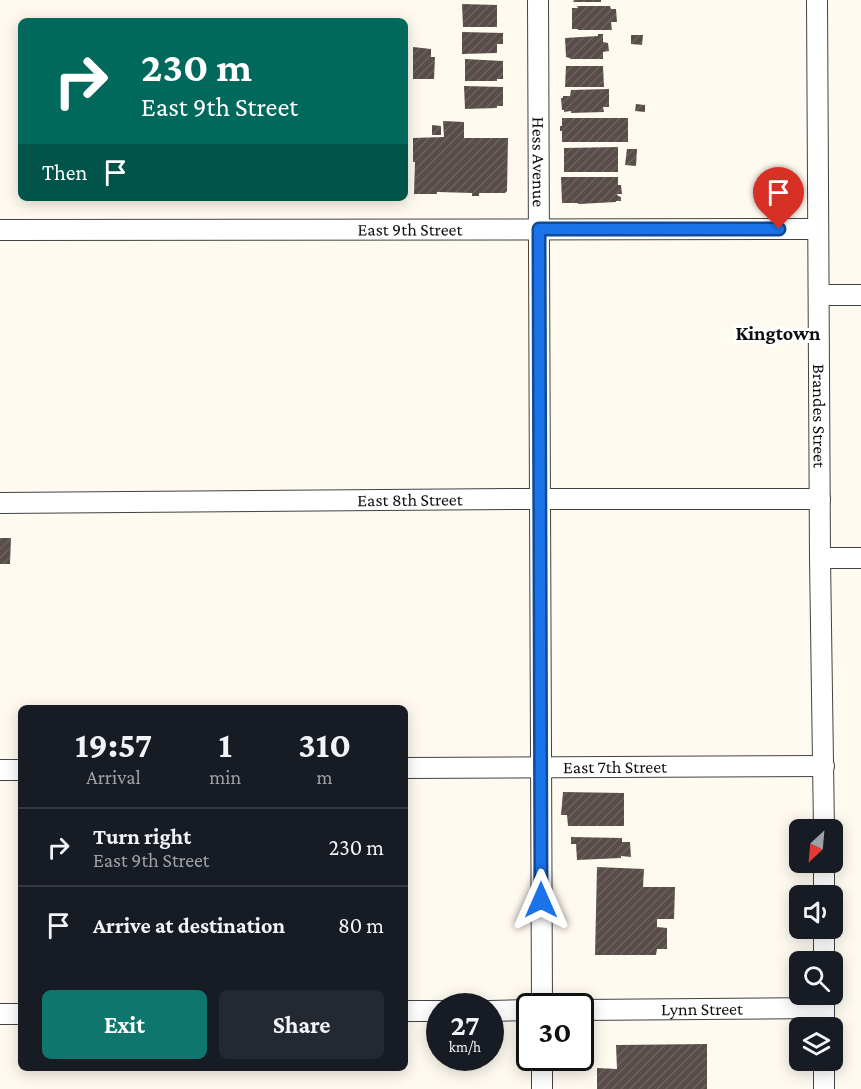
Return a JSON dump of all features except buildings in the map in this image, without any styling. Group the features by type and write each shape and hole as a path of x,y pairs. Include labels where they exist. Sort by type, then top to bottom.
{"street":[{"name":"Hess Avenue","path":"538,0 542,993"},
{"name":"Brandes Street","path":"817,0 824,819"},
{"name":"East 9th Street","path":"0,230 818,229"},
{"path":"819,295 861,295"},
{"name":"East 8th Street","path":"0,502 820,499"},
{"path":"820,558 861,558"},
{"name":"East 7th Street","path":"408,768 824,766"},
{"path":"0,770 18,770"},
{"name":"Lynn Street","path":"594,1010 824,1010"},
{"path":"408,1011 426,1011"},
{"path":"0,1014 18,1014"},
{"path":"542,1071 542,1089"},
{"path":"824,1071 824,1089"}],"district":[{"name":"Kingtown","path":"778,333"}],"route":[{"path":"541,900 539,229 779,229"}]}
